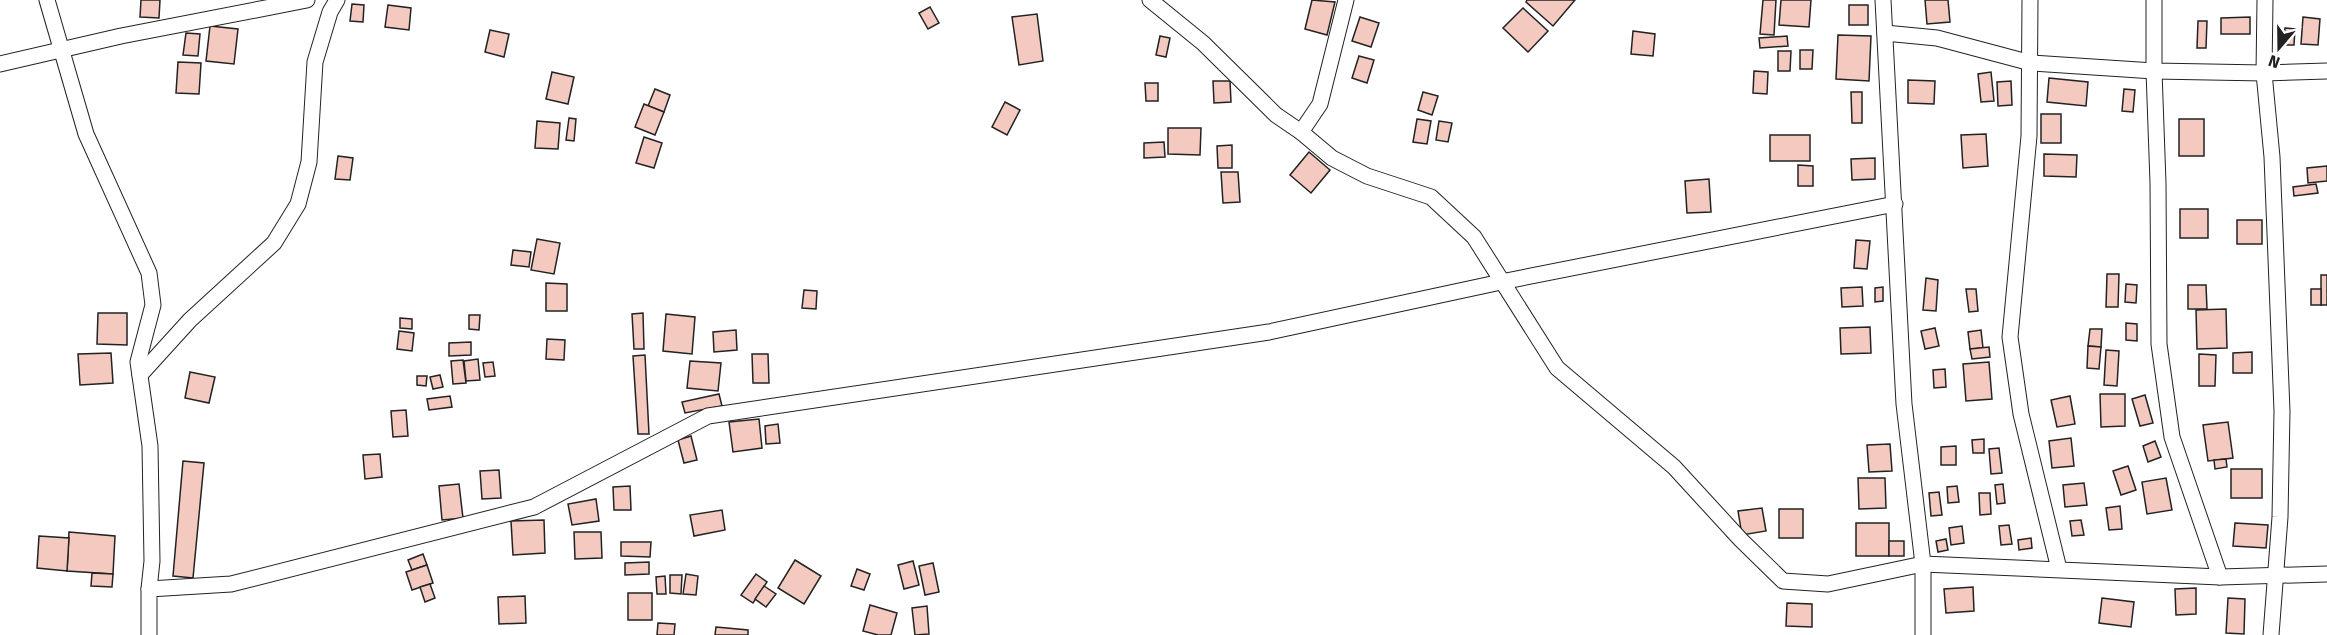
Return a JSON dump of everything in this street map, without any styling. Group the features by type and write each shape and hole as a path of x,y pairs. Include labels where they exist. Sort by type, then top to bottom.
{"street":[{"path":"47,0 86,134 149,273 153,305 138,362 150,446 152,561 149,589 149,635"},
{"path":"0,64 121,36 308,0"},
{"path":"140,375 190,320 274,243 298,204 309,162 315,62 330,12 337,0"},
{"path":"1150,0 1203,43 1276,115 1332,158 1367,176 1431,196 1474,237 1557,368 1674,467 1741,540 1783,581 1828,584 1923,564 2220,577 2327,574"},
{"path":"1301,132 1320,104 1346,0"},
{"path":"1883,0 1904,404 1923,564 1923,635"},
{"path":"2030,0 2029,136 2010,337 2021,414 2059,569"},
{"path":"2154,0 2159,344 2172,437 2220,577"},
{"path":"2265,0 2264,73 2272,157 2282,411 2277,576 2271,635"},
{"path":"1885,33 1937,38 2031,63 2154,71 2264,73 2327,71"},
{"path":"149,589 231,584 534,507 708,416 1269,332 1501,282 1895,204"}],"building":[{"path":"141,0 160,0 159,18 140,17"},
{"path":"1312,0 1335,2 1327,35 1305,29"},
{"path":"1527,0 1575,0 1553,26 1526,2"},
{"path":"1763,0 1776,0 1774,35 1760,34"},
{"path":"1781,0 1811,0 1809,27 1779,25"},
{"path":"1925,0 1948,0 1950,22 1927,24"},
{"path":"352,4 364,5 363,22 350,21"},
{"path":"388,5 411,8 409,30 385,27"},
{"path":"1849,5 1868,5 1868,25 1849,25"},
{"path":"930,7 939,23 928,29 919,13"},
{"path":"1523,8 1548,31 1528,52 1503,28"},
{"path":"1037,14 1043,61 1019,65 1012,17"},
{"path":"1360,17 1379,23 1371,47 1352,41"},
{"path":"2250,17 2250,34 2221,34 2221,18"},
{"path":"2303,17 2320,19 2318,45 2301,44"},
{"path":"2198,21 2207,21 2206,48 2197,48"},
{"path":"210,26 238,29 234,64 206,61"},
{"path":"2285,28 2295,29 2294,45 2283,45"},
{"path":"490,30 509,34 504,57 485,52"},
{"path":"1633,31 1655,34 1653,56 1631,54"},
{"path":"186,33 200,34 198,56 183,55"},
{"path":"1838,35 1871,36 1869,81 1836,79"},
{"path":"1160,36 1170,38 1166,57 1156,55"},
{"path":"1787,36 1788,46 1760,48 1759,38"},
{"path":"1800,50 1813,50 1812,69 1800,69"},
{"path":"1778,51 1791,51 1790,71 1778,71"},
{"path":"1359,56 1374,60 1367,83 1352,78"},
{"path":"178,62 201,63 199,94 176,93"},
{"path":"1754,71 1768,72 1767,94 1753,93"},
{"path":"552,72 574,77 568,104 546,99"},
{"path":"1991,72 1994,101 1981,102 1978,74"},
{"path":"2049,78 2088,82 2086,106 2047,102"},
{"path":"1908,80 1935,81 1934,104 1908,103"},
{"path":"1213,81 1230,81 1231,102 1214,103"},
{"path":"2011,81 2012,105 1998,106 1997,82"},
{"path":"1145,83 1158,83 1158,101 1146,101"},
{"path":"655,89 670,95 664,112 648,106"},
{"path":"2124,89 2135,90 2133,112 2122,111"},
{"path":"1423,92 1438,96 1432,115 1418,110"},
{"path":"1851,92 1862,92 1862,123 1852,123"},
{"path":"1005,102 1020,110 1007,135 992,127"},
{"path":"644,104 664,112 655,135 635,127"},
{"path":"2041,114 2061,114 2061,143 2041,143"},
{"path":"569,118 576,119 574,141 566,140"},
{"path":"1417,119 1431,121 1427,144 1413,142"},
{"path":"2179,119 2204,119 2204,156 2179,156"},
{"path":"537,121 560,123 558,149 535,148"},
{"path":"1439,121 1452,123 1448,142 1436,140"},
{"path":"1168,128 1201,128 1200,155 1168,154"},
{"path":"1986,134 1988,166 1963,168 1961,135"},
{"path":"1770,135 1810,135 1810,161 1770,161"},
{"path":"644,137 662,143 654,168 636,163"},
{"path":"1164,142 1165,157 1144,158 1144,143"},
{"path":"1232,145 1232,168 1218,168 1217,146"},
{"path":"1309,152 1330,170 1311,193 1290,175"},
{"path":"2044,154 2077,155 2076,177 2044,176"},
{"path":"338,156 353,158 350,180 335,179"},
{"path":"1875,158 1875,179 1852,180 1851,159"},
{"path":"1798,165 1813,166 1813,186 1798,186"},
{"path":"2327,166 2327,181 2308,183 2307,168"},
{"path":"1221,172 1238,172 1240,202 1223,203"},
{"path":"1709,179 1711,212 1687,213 1685,181"},
{"path":"2316,184 2318,193 2294,196 2293,187"},
{"path":"2180,209 2208,209 2208,238 2180,238"},
{"path":"2237,220 2262,220 2262,244 2237,244"},
{"path":"537,239 560,243 554,274 531,270"},
{"path":"1856,240 1870,241 1867,269 1854,268"},
{"path":"513,250 531,252 529,267 511,265"},
{"path":"2107,274 2119,274 2118,307 2106,307"},
{"path":"2321,275 2327,275 2327,305 2321,305"},
{"path":"1926,278 1938,280 1936,311 1923,310"},
{"path":"546,283 567,284 567,311 546,311"},
{"path":"2126,284 2137,285 2136,303 2125,302"},
{"path":"2188,285 2206,285 2207,309 2188,309"},
{"path":"1862,287 1863,306 1842,307 1841,288"},
{"path":"1883,287 1883,301 1875,302 1875,288"},
{"path":"1966,289 1976,289 1978,311 1969,312"},
{"path":"2311,289 2321,289 2321,305 2311,305"},
{"path":"804,290 817,291 816,309 802,308"},
{"path":"2226,309 2227,348 2197,349 2196,310"},
{"path":"98,313 127,313 127,345 97,344"},
{"path":"643,313 644,349 634,349 632,314"},
{"path":"666,314 695,317 692,354 663,351"},
{"path":"469,315 480,315 479,330 469,329"},
{"path":"400,318 412,319 412,329 400,328"},
{"path":"2126,323 2137,324 2137,341 2126,340"},
{"path":"1870,327 1871,353 1841,354 1840,328"},
{"path":"1935,328 1939,346 1925,349 1921,331"},
{"path":"2090,329 2102,329 2101,347 2088,346"},
{"path":"736,330 737,350 714,352 713,332"},
{"path":"1981,330 1983,348 1970,349 1968,332"},
{"path":"399,331 414,333 412,351 397,349"},
{"path":"547,339 565,340 564,360 546,359"},
{"path":"471,342 471,355 449,356 449,343"},
{"path":"2088,346 2101,347 2099,369 2087,368"},
{"path":"1989,347 1990,357 1972,359 1970,349"},
{"path":"2106,350 2119,351 2117,386 2104,385"},
{"path":"2252,352 2252,373 2233,373 2233,353"},
{"path":"111,353 113,383 80,385 78,354"},
{"path":"752,354 768,354 769,383 753,383"},
{"path":"2199,354 2216,355 2215,386 2199,386"},
{"path":"645,355 649,434 638,434 633,356"},
{"path":"478,359 480,380 466,381 464,361"},
{"path":"463,360 466,383 453,384 451,361"},
{"path":"690,361 721,363 718,391 687,388"},
{"path":"493,362 495,376 485,377 483,363"},
{"path":"1989,362 1992,399 1966,401 1963,364"},
{"path":"1945,369 1946,387 1934,388 1933,370"},
{"path":"190,372 215,377 209,403 185,398"},
{"path":"440,375 443,387 433,389 430,377"},
{"path":"417,376 427,376 426,386 417,385"},
{"path":"719,394 722,406 685,413 682,402"},
{"path":"2100,394 2125,394 2125,426 2101,427"},
{"path":"2145,395 2153,423 2140,426 2132,399"},
{"path":"450,396 452,407 429,410 427,399"},
{"path":"2070,396 2075,424 2057,427 2051,400"},
{"path":"406,410 408,436 393,437 391,411"},
{"path":"759,419 762,448 733,452 729,422"},
{"path":"2228,422 2233,458 2208,461 2203,425"},
{"path":"778,424 780,443 766,444 765,426"},
{"path":"691,436 697,460 684,463 678,440"},
{"path":"2071,438 2074,466 2052,468 2049,441"},
{"path":"1984,439 1984,453 1973,453 1972,440"},
{"path":"2155,441 2161,457 2148,462 2143,446"},
{"path":"1890,444 1892,471 1869,472 1867,445"},
{"path":"1956,446 1956,465 1941,465 1941,447"},
{"path":"1999,448 2002,473 1991,474 1989,449"},
{"path":"380,454 382,477 365,479 363,455"},
{"path":"2226,459 2227,467 2215,469 2214,460"},
{"path":"183,461 204,463 193,578 173,576"},
{"path":"2128,466 2136,490 2121,495 2113,471"},
{"path":"2231,469 2262,469 2262,498 2231,498"},
{"path":"499,470 501,498 482,499 480,471"},
{"path":"1858,478 1885,478 1886,508 1859,509"},
{"path":"2166,478 2172,510 2147,514 2142,482"},
{"path":"2084,483 2087,505 2065,507 2063,485"},
{"path":"459,484 463,518 442,520 439,486"},
{"path":"2003,484 2005,503 1997,504 1995,485"},
{"path":"630,486 631,510 614,510 613,487"},
{"path":"1957,486 1959,502 1948,503 1947,487"},
{"path":"1939,492 1942,515 1931,516 1929,493"},
{"path":"1979,493 1990,493 1991,514 1980,515"},
{"path":"596,499 599,521 572,525 568,504"},
{"path":"2120,506 2122,529 2109,530 2106,508"},
{"path":"1762,508 1766,531 1742,535 1738,511"},
{"path":"1779,509 1803,509 1803,538 1779,538"},
{"path":"722,510 725,530 694,536 690,515"},
{"path":"544,520 545,553 513,555 511,521"},
{"path":"2081,520 2084,535 2072,536 2070,521"},
{"path":"1856,523 1889,523 1889,556 1856,556"},
{"path":"2235,523 2268,525 2266,548 2233,546"},
{"path":"2009,525 2012,544 2001,545 1999,526"},
{"path":"1962,526 1964,543 1951,545 1949,528"},
{"path":"69,532 115,536 113,574 67,571"},
{"path":"574,532 601,532 602,558 575,559"},
{"path":"39,536 69,538 67,571 37,568"},
{"path":"2031,538 2032,548 2019,550 2018,540"},
{"path":"1946,539 1948,550 1938,552 1936,541"},
{"path":"1889,541 1904,541 1904,556 1889,556"},
{"path":"621,542 651,542 650,557 621,556"},
{"path":"423,554 427,565 412,570 408,560"},
{"path":"795,560 821,576 804,604 778,588"},
{"path":"913,561 919,585 904,589 898,565"},
{"path":"649,562 649,574 625,575 625,563"},
{"path":"933,563 939,592 925,595 919,566"},
{"path":"427,565 433,583 412,590 406,572"},
{"path":"857,569 870,574 864,590 851,586"},
{"path":"92,573 113,574 112,587 91,586"},
{"path":"686,574 698,576 696,595 683,594"},
{"path":"756,574 767,582 753,603 741,595"},
{"path":"670,575 682,575 681,594 670,593"},
{"path":"665,576 666,594 657,594 656,577"},
{"path":"430,584 435,598 425,602 420,587"},
{"path":"764,586 776,594 766,607 755,599"},
{"path":"1973,587 1974,611 1946,613 1944,589"},
{"path":"2196,588 2196,614 2176,615 2175,589"},
{"path":"628,593 652,593 652,620 628,620"},
{"path":"525,596 526,623 499,624 498,597"},
{"path":"2102,598 2134,602 2131,627 2099,623"},
{"path":"2228,598 2245,599 2244,634 2226,633"},
{"path":"1787,603 1812,604 1812,627 1786,626"},
{"path":"870,605 897,613 891,635 878,635 863,631"},
{"path":"927,606 929,634 915,635 912,608"},
{"path":"658,623 675,624 674,635 657,635"},
{"path":"716,627 748,630 748,635 715,635"}]}
